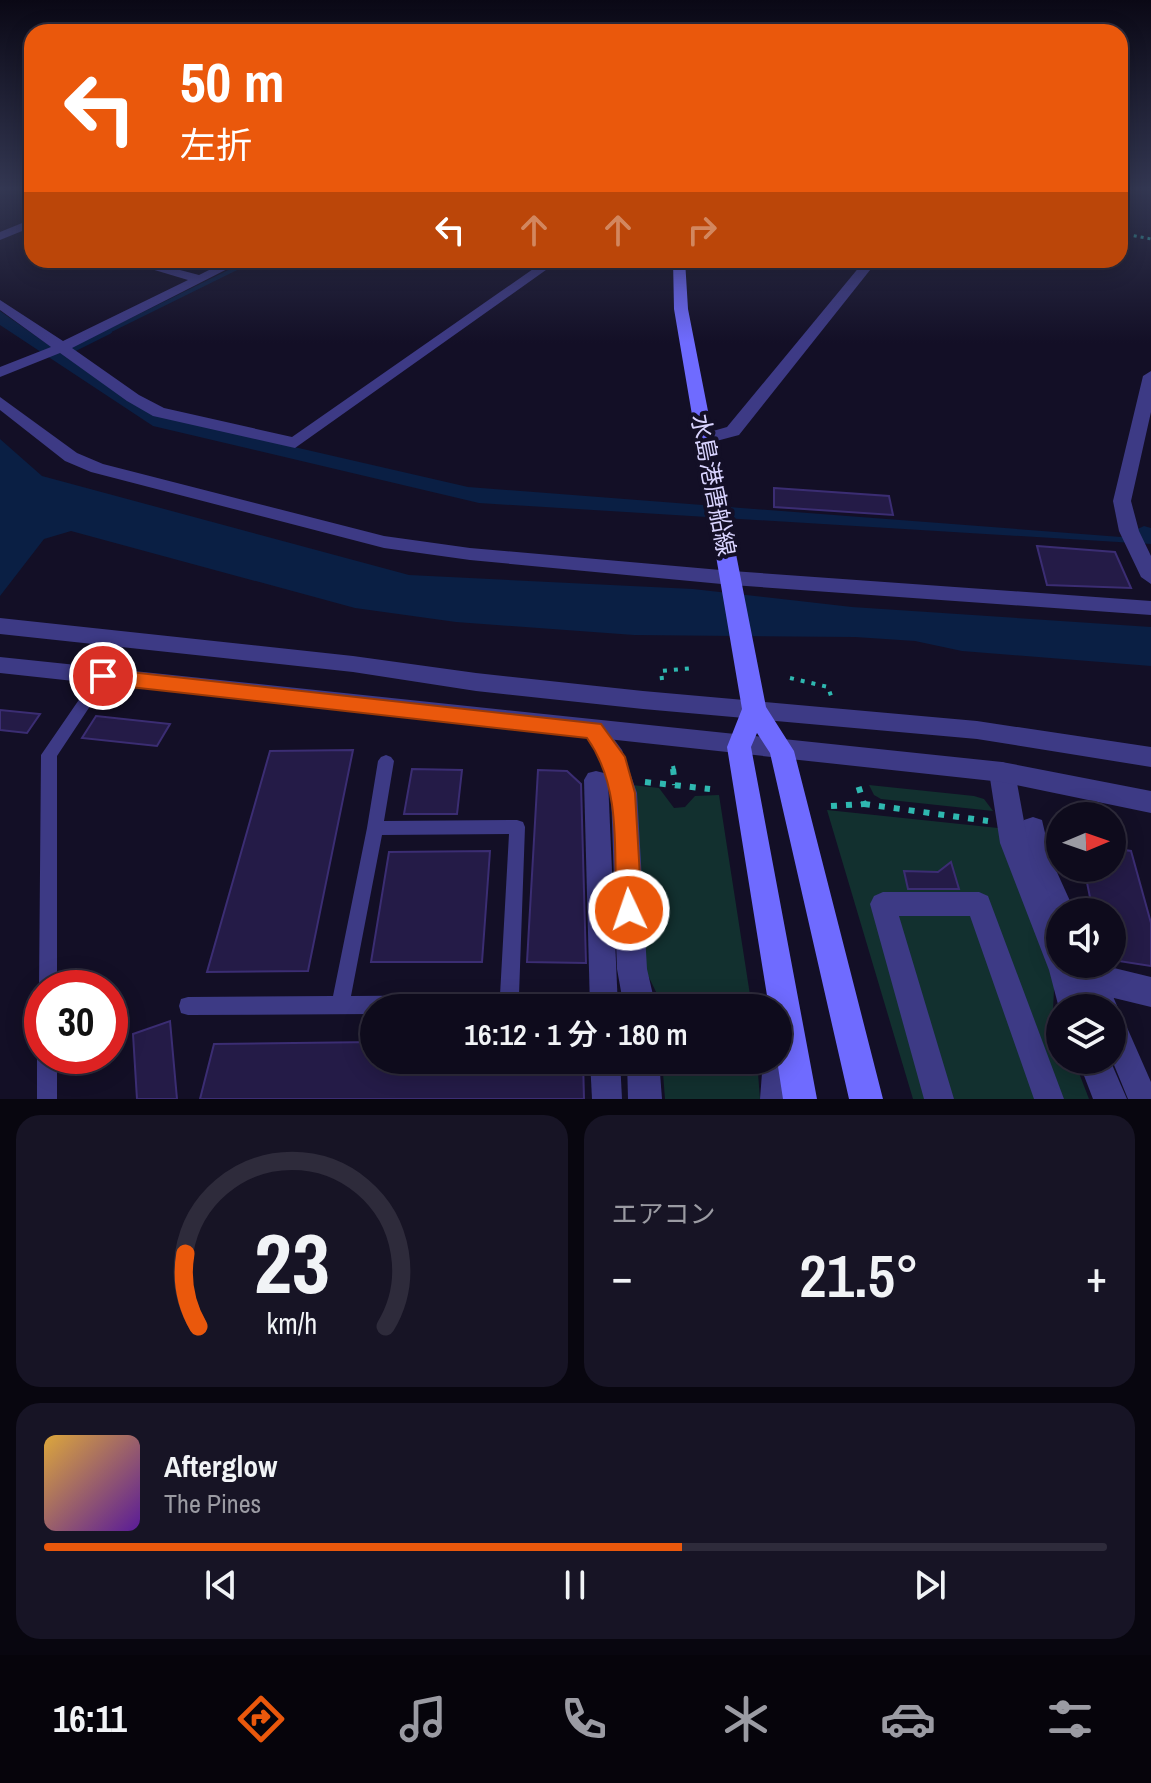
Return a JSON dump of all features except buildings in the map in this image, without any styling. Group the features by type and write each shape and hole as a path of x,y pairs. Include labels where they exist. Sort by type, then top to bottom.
{"main road":[{"name":"水島港唐船線","path":"679,268 681,309 754,709 782,751 866,1089"},
{"path":"754,709 739,747 780,994"},
{"path":"792,1058 800,1099"}],"street":[{"path":"158,268 201,279"},
{"path":"0,372 65,350 223,268"},
{"path":"0,304 159,412 295,443 543,268"},
{"path":"705,439 733,431 865,268"},
{"path":"1151,376 1122,501 1132,538 1151,577"},
{"path":"0,402 71,457 97,468 384,542 733,583 1151,608"},
{"path":"0,626 353,664 476,682 977,730 1151,757"},
{"path":"0,665 739,747 1002,772 1151,802"},
{"path":"593,730 613,757 624,793 632,969 638,994"},
{"path":"1002,772 1014,843 1078,981 1114,983 1151,992"},
{"path":"596,780 604,994"},
{"path":"1033,827 1039,859 1056,898"},
{"path":"939,1099 883,904 979,904 1049,1099"},
{"path":"1126,1059 1143,1099"},
{"path":"606,1074 607,1099"},
{"path":"644,1074 645,1099"},
{"path":"777,1099 778,1074"},
{"path":"1100,1074 1110,1099"}],"lane":[{"path":"48,970 49,755 103,676"},
{"path":"340,1005 386,761"},
{"path":"375,828 517,827 509,994"},
{"path":"188,1006 360,1005"},
{"path":"47,1074 47,1099"}],"path":[{"path":"662,680 661,671 694,668"},
{"path":"790,678 828,687 832,698"},
{"path":"673,766 675,785"},
{"path":"634,780 710,789"},
{"path":"858,785 864,804"},
{"path":"831,806 864,804 994,822"}],"green space":[{"path":"632,785 659,788 674,808 685,807 695,796 719,795 750,994 657,994 641,961"},
{"path":"869,785 974,796 984,799 993,811 881,799 874,795"},
{"path":"827,810 998,828 1046,949 1046,978 1055,978 1054,994 1046,994 1046,1074 1079,1074 1089,1099 913,1099"},
{"path":"663,1074 758,1074 760,1099 665,1099"}],"water":[{"path":"0,311 133,404 155,415 468,487 1121,537 1144,526 1151,528 1151,544 479,503 153,426 0,325"},
{"path":"0,439 42,476 409,575 693,589 852,607 1151,627 1151,666 962,651 915,641 855,637 634,635 456,622 355,608 71,531 44,539 0,596"}],"waterway":[{"path":"105,333 237,268"},
{"path":"105,333 109,331"},
{"path":"65,353 105,333"}],"route":[{"path":"103,676 593,730 613,757 624,793 629,910"}]}
